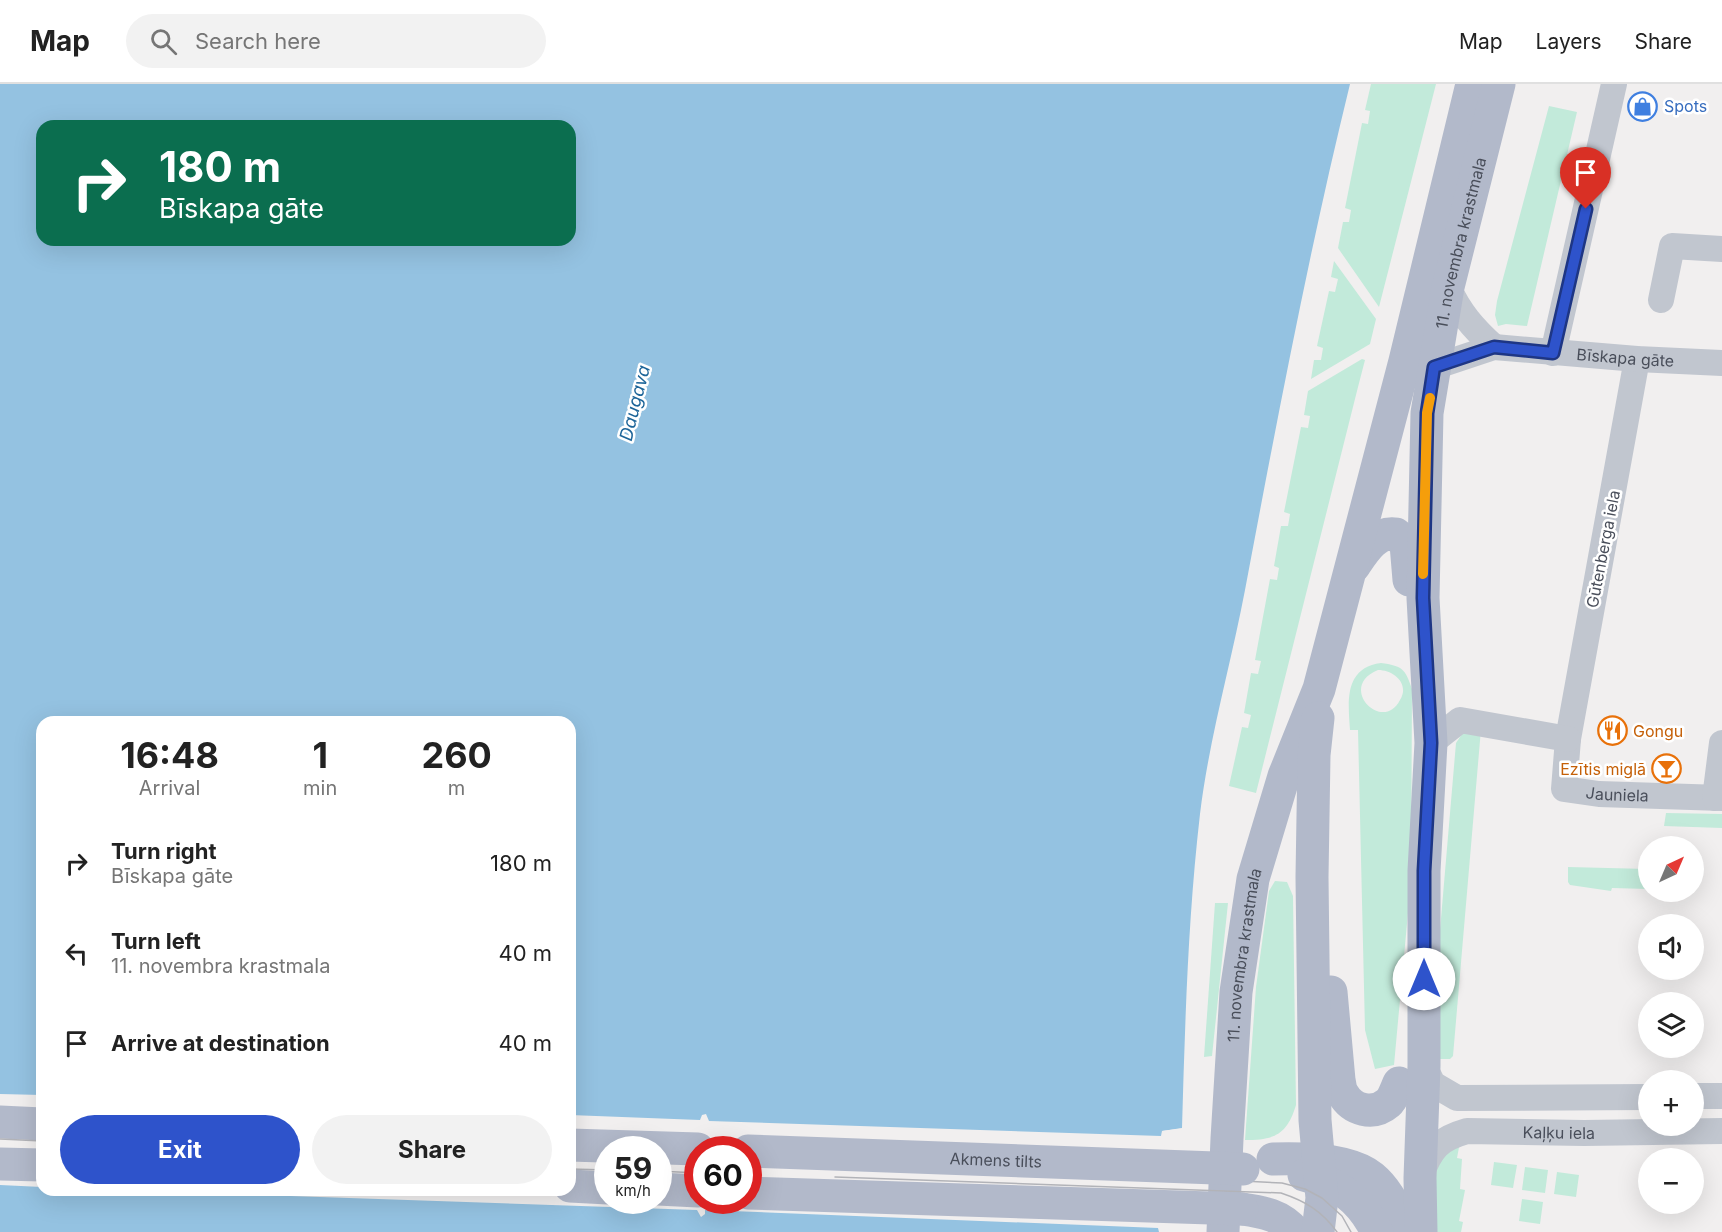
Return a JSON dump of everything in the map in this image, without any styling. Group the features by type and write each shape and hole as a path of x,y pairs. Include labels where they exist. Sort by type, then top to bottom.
{"main road":[{"name":"11. novembra krastmala","path":"1232,1220 1236,992 1253,879 1277,795 1319,689 1405,361 1472,84"},
{"name":"11. novembra krastmala","path":"1402,1231 1431,743 1423,598 1427,413 1448,287 1499,84"},
{"path":"1349,573 1365,549 1378,538 1391,533 1404,540 1407,548 1412,627 1418,661 1427,684"},
{"name":"11. novembra krastmala","path":"1318,1232 1322,1198 1315,1120 1312,877 1314,755 1318,727 1319,689"},
{"path":"1318,727 1326,765 1329,979 1342,1094 1354,1106 1367,1111 1379,1109 1390,1102 1412,1074"},
{"path":"1277,795 1286,826 1312,877"},
{"name":"11. novembra krastmala","path":"1402,1231 1420,1178 1412,1074"},
{"path":"1257,1166 1296,1149 1306,1139 1315,1120"},
{"path":"0,1122 36,1124"},
{"path":"576,1144 684,1148"},
{"name":"Akmens tilts","path":"762,1151 1257,1166"},
{"path":"0,1164 36,1165"},
{"path":"1257,1166 1304,1175 1319,1171 1329,1182 1351,1196 1368,1215 1402,1231"},
{"path":"576,1186 594,1187"},
{"path":"762,1194 1232,1220 1267,1212 1289,1225 1295,1232"}],"street":[{"path":"1553,353 1614,84"},
{"path":"1661,300 1672,246 1722,249"},
{"path":"1448,287 1456,306 1470,325 1494,347"},
{"name":"Bīskapa gāte","path":"1434,367 1494,347 1637,359 1722,363"},
{"name":"Gūtenberga iela","path":"1568,739 1637,359"},
{"path":"1431,743 1460,720 1568,739"},
{"name":"Jauniela","path":"1568,739 1564,789 1599,794 1718,798"},
{"path":"1718,798 1722,743"},
{"path":"1412,1074 1457,1098 1638,1097"},
{"path":"1704,1096 1722,1096"},
{"name":"Kaļķu iela","path":"1420,1178 1429,1154 1449,1137 1467,1131 1584,1133 1722,1131"}],"green space":[{"path":"1371,84 1436,84 1379,307 1338,248 1343,222 1349,222 1351,210 1345,208 1362,123 1368,124 1370,111 1365,110"},
{"path":"1549,106 1577,112 1527,326 1506,324 1498,326 1495,315 1497,301"},
{"path":"1334,261 1376,319 1370,344 1311,379 1314,360 1321,360 1323,348 1317,346 1329,291 1335,292 1338,279 1331,277"},
{"path":"1362,359 1365,360 1256,793 1229,786 1242,727 1248,728 1251,715 1244,713 1251,673 1258,674 1261,661 1255,660 1270,579 1277,580 1279,568 1274,566 1281,526 1288,526 1290,514 1284,512 1301,427 1308,428 1310,416 1304,415 1308,391"},
{"path":"1381,663 1402,669 1412,689 1411,880 1394,1065 1375,1069 1365,1030 1358,730 1350,730 1349,708 1349,697 1354,679 1369,666","holes":["1378,670 1390,672 1399,679 1402,683 1403,694 1392,709 1383,712 1374,710 1367,704 1362,696 1361,687 1366,678"]},
{"path":"1481,729 1453,1056 1450,1059 1429,1059 1456,743 1464,731"},
{"path":"1666,813 1722,814 1722,828 1664,826"},
{"path":"1568,867 1638,869 1638,889 1612,888 1611,891 1570,885"},
{"path":"1275,881 1287,882 1293,896 1296,1105 1288,1123 1278,1134 1264,1139 1245,1140 1256,987 1269,891"},
{"path":"1215,903 1228,903 1212,1056 1204,1057"},
{"path":"1460,1142 1457,1158 1462,1159 1460,1189 1465,1190 1459,1221 1463,1222 1461,1232 1433,1232 1437,1157"},
{"path":"1494,1162 1517,1165 1513,1188 1491,1185"},
{"path":"1525,1167 1548,1170 1545,1193 1522,1190"},
{"path":"1557,1172 1579,1175 1576,1197 1554,1194"},
{"path":"1522,1199 1543,1202 1540,1224 1519,1221"}],"water":[{"name":"Daugava","path":"0,84 1350,84 1307,273 1204,786 1190,931 1182,1128 1162,1131 1159,1232 0,1232"}],"pier":[{"path":"0,1094 36,1095 36,1187 0,1185"},
{"path":"706,1114 709,1121 1161,1136 1162,1131 1185,1128 1165,1134 1162,1232 1159,1232 1158,1228 762,1212 762,1136 684,1136 684,1210 672,1209 672,1136 594,1136 594,1206 293,1196 576,1196 576,1115 700,1120 702,1115"}],"tram line":[{"path":"0,1139 36,1141"},
{"path":"762,1166 1165,1177 1282,1183 1305,1189 1322,1198 1342,1216 1351,1232"},
{"path":"576,1169 594,1170"},
{"path":"672,1172 684,1172"},
{"path":"835,1177 1281,1193 1312,1208 1337,1232"}],"slow traffic":[{"path":"1423,574 1427,413 1430,398"}],"place":[{"name":"Spots","path":"1643,106"},
{"name":"Gongu","path":"1612,731"},
{"name":"Ezītis miglā","path":"1667,769"}],"route":[{"path":"1424,979 1424,871 1431,743 1423,598 1427,413 1434,367 1494,347 1553,353 1586,209"}]}
